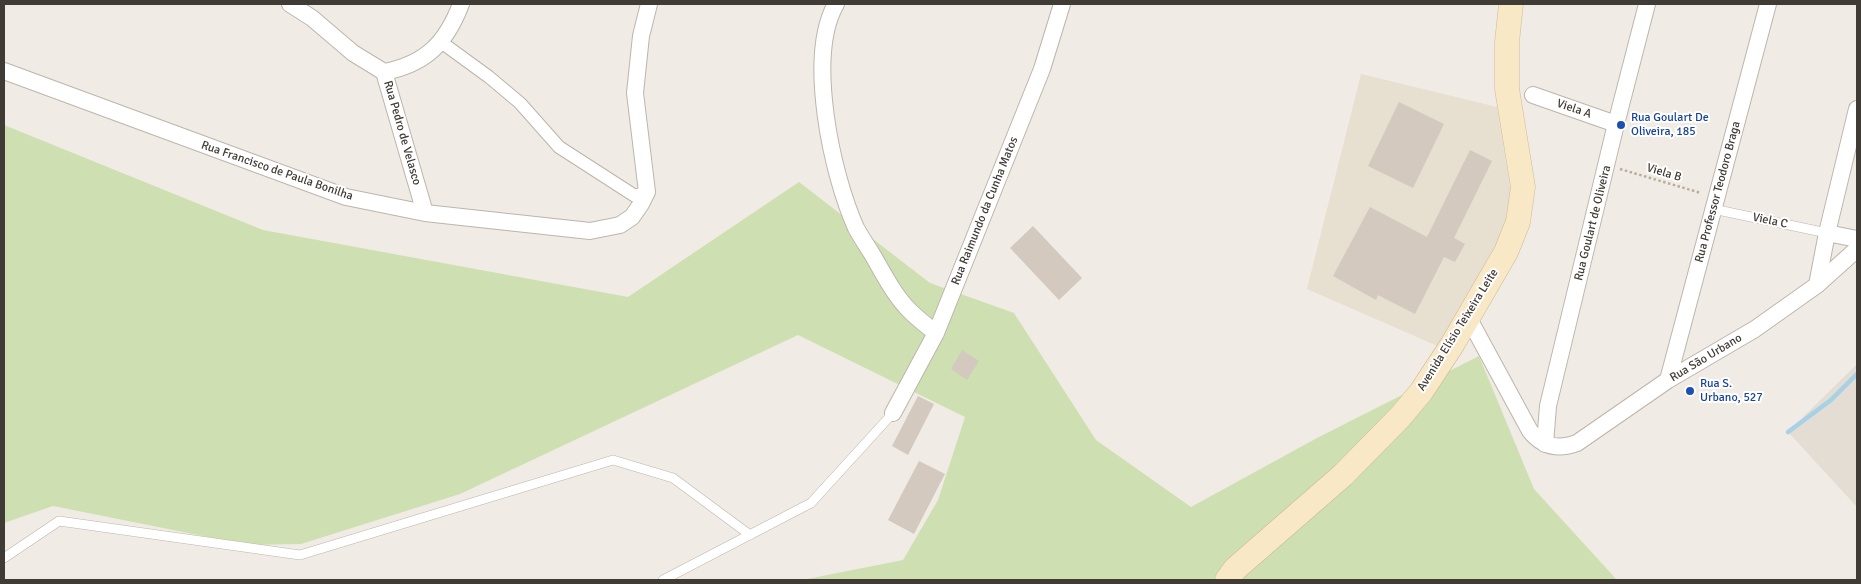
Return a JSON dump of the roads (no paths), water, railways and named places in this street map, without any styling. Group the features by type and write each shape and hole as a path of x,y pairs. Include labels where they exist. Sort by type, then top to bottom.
{"main road":[{"name":"Avenida Elísio Teixeira Leite","path":"1227,580 1235,569 1343,475 1400,417 1421,392 1506,252 1518,222 1522,187 1508,88 1507,42 1510,4"}],"street":[{"path":"290,4 312,18 353,53 384,72"},
{"name":"Rua Pedro de Velasco","path":"425,212 384,72 400,69 423,59 441,42 455,21 462,4"},
{"path":"441,42 489,77 520,103 559,147 635,196 644,198 646,174 635,93 641,36 650,4"},
{"path":"836,4 824,33 822,61 825,112 842,188 856,228 887,279 909,310 936,334"},
{"name":"Rua Raimundo da Cunha Matos","path":"893,413 936,334 1042,69 1062,4"},
{"name":"Rua Goulart de Oliveira","path":"1545,444 1548,406 1647,4"},
{"name":"Rua Professor Teodoro Braga","path":"1668,380 1768,4"},
{"name":"Rua Francisco de Paula Bonilha","path":"4,71 346,197 425,212 590,231 620,225 632,217 644,198"},
{"name":"Viela A","path":"1533,95 1616,124"},
{"path":"1817,285 1827,233 1857,109"},
{"path":"1827,233 1857,239"},
{"name":"Rua São Urbano","path":"1545,444 1567,446 1577,443 1668,380 1755,329 1817,285 1857,249"},
{"path":"1468,317 1530,432 1545,444"}],"lane":[{"name":"Viela C","path":"1715,203 1827,233"},
{"path":"663,580 811,503 893,413"},
{"path":"4,558 59,521 300,555 613,460 673,478 750,535"}],"waterway":[{"path":"1788,432 1831,400 1857,374"}],"place":[{"name":"Rua Goulart De Oliveira, 185","path":"1621,125"},
{"name":"Rua S. Urbano, 527","path":"1690,391"}]}
